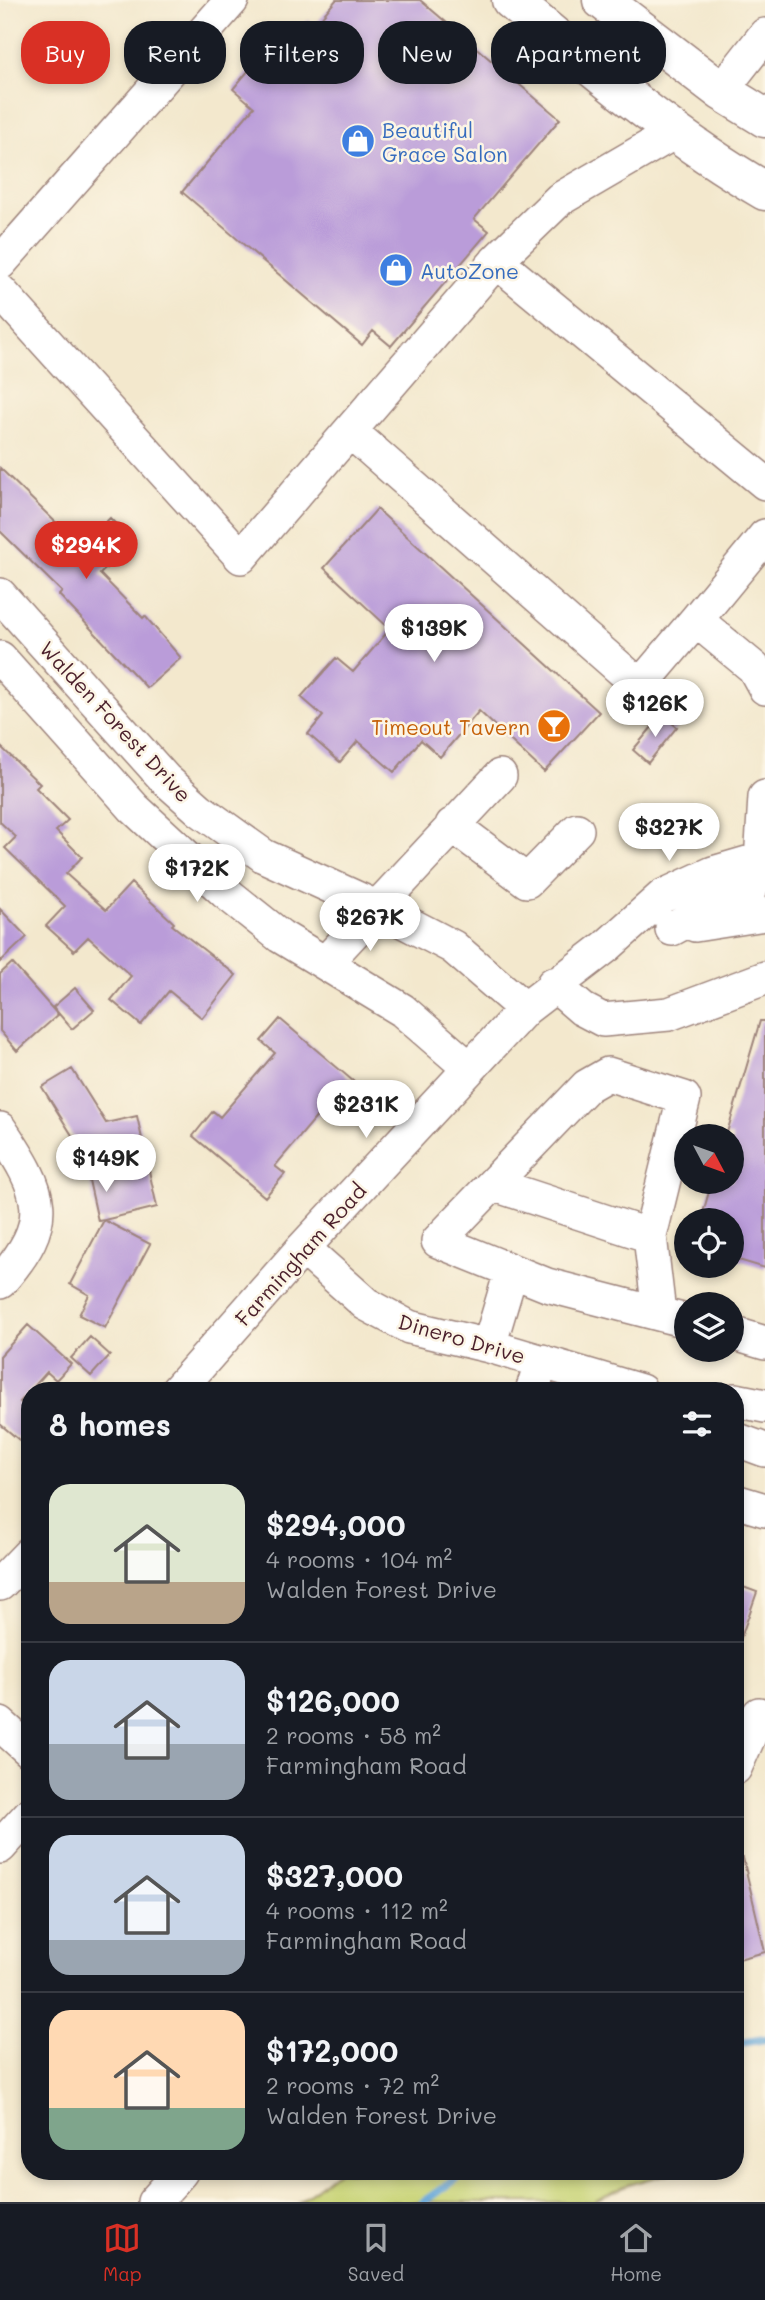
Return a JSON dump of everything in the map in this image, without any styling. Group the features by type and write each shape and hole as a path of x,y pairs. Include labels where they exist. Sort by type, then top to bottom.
{"main road":[{"path":"511,0 675,132 722,166 765,191"},
{"path":"603,0 721,91 765,118"},
{"path":"675,132 721,91"}],"street":[{"path":"0,263 232,0"},
{"path":"721,91 765,35"},
{"path":"0,291 241,557 496,261 560,200 675,132"},
{"path":"496,261 765,484"},
{"path":"351,432 640,686 765,536"},
{"name":"Walden Forest Drive","path":"0,595 164,779 200,810 264,856 376,907 453,947 526,1009"},
{"path":"696,621 754,668 765,688"},
{"name":"Walden Forest Drive","path":"0,658 134,808 225,892 279,936 402,1010 469,1068"},
{"path":"325,963 500,776"},
{"path":"134,808 164,779"},
{"path":"672,929 752,886 763,862 765,797"},
{"path":"452,825 527,881 577,830"},
{"name":"Farmingham Road","path":"185,1382 303,1248 469,1068 553,984 607,946 663,896 713,873 763,862"},
{"name":"Farmingham Road","path":"607,946 672,929 765,914"},
{"path":"553,984 582,1009 603,1020 669,1014 765,978"},
{"path":"608,1074 684,1098 650,1236 672,1317 547,1285 438,1241 495,1185 587,1086 608,1074"},
{"path":"0,1129 31,1179 37,1197 37,1217 32,1240 0,1282"},
{"path":"495,1185 650,1236"},
{"name":"Dinero Drive","path":"303,1248 366,1304 409,1327 489,1346 537,1376 579,1382"},
{"path":"489,1346 511,1272"},
{"path":"744,1337 765,1343"},
{"path":"744,1402 765,1406"},
{"path":"744,1442 765,1450"},
{"path":"744,1504 765,1510"},
{"path":"0,1584 21,1562"},
{"path":"744,1737 753,1706"},
{"path":"0,1724 21,1743"},
{"path":"0,1847 21,1824"},
{"path":"154,2202 174,2180"}],"green space":[{"path":"327,2180 646,2180 628,2185 593,2202 299,2202"}],"building":[{"path":"336,0 420,0 445,21 378,21 378,84 477,84 477,48 491,60 491,84 519,84 560,119 474,219 489,231 391,346 373,331 362,345 182,192 254,107 233,89 240,81 240,84 364,84 364,21 318,21"},
{"path":"0,468 81,547 110,518 133,542 100,574 143,618 145,616 181,658 147,688 59,595 62,592 0,531"},
{"path":"377,509 599,712 544,772 479,711 440,757 421,740 394,772 358,741 340,762 308,734 323,716 301,697 336,658 353,672 390,629 324,568"},
{"path":"662,715 677,727 648,763 633,750"},
{"path":"0,746 40,784 36,788 68,820 56,831 82,857 66,874 106,910 131,883 174,923 172,925 236,975 202,1018 169,991 141,1025 111,1000 131,976 88,937 74,951 46,926 65,906 5,848 16,837 0,822"},
{"path":"0,909 27,937 0,962"},
{"path":"12,963 58,1015 17,1051 0,1031 0,974"},
{"path":"75,988 94,1010 72,1029 53,1007"},
{"path":"280,1019 366,1092 345,1115 329,1102 275,1166 285,1174 265,1197 193,1136 213,1111 220,1117 275,1053 261,1041"},
{"path":"760,1021 765,1021 765,1268 744,1262 744,1208 704,1208 708,1194 744,1194 744,1124 730,1124"},
{"path":"72,1069 106,1123 137,1116 157,1207 98,1221 83,1153 42,1087"},
{"path":"104,1220 150,1244 105,1328 79,1315 89,1295 70,1284"},
{"path":"28,1325 71,1364 56,1380 47,1372 38,1382 21,1382 21,1442 0,1424 0,1356"},
{"path":"90,1337 110,1355 91,1376 71,1358"},
{"path":"744,1587 757,1592 744,1629"},
{"path":"744,1862 765,1952 744,1958"}],"waterway":[{"path":"744,2042 765,2039"},
{"path":"423,2202 454,2180"}],"place":[{"name":"Beautiful Grace Salon","path":"358,141"},
{"name":"AutoZone","path":"396,270"},
{"name":"Timeout Tavern","path":"554,726"}]}
